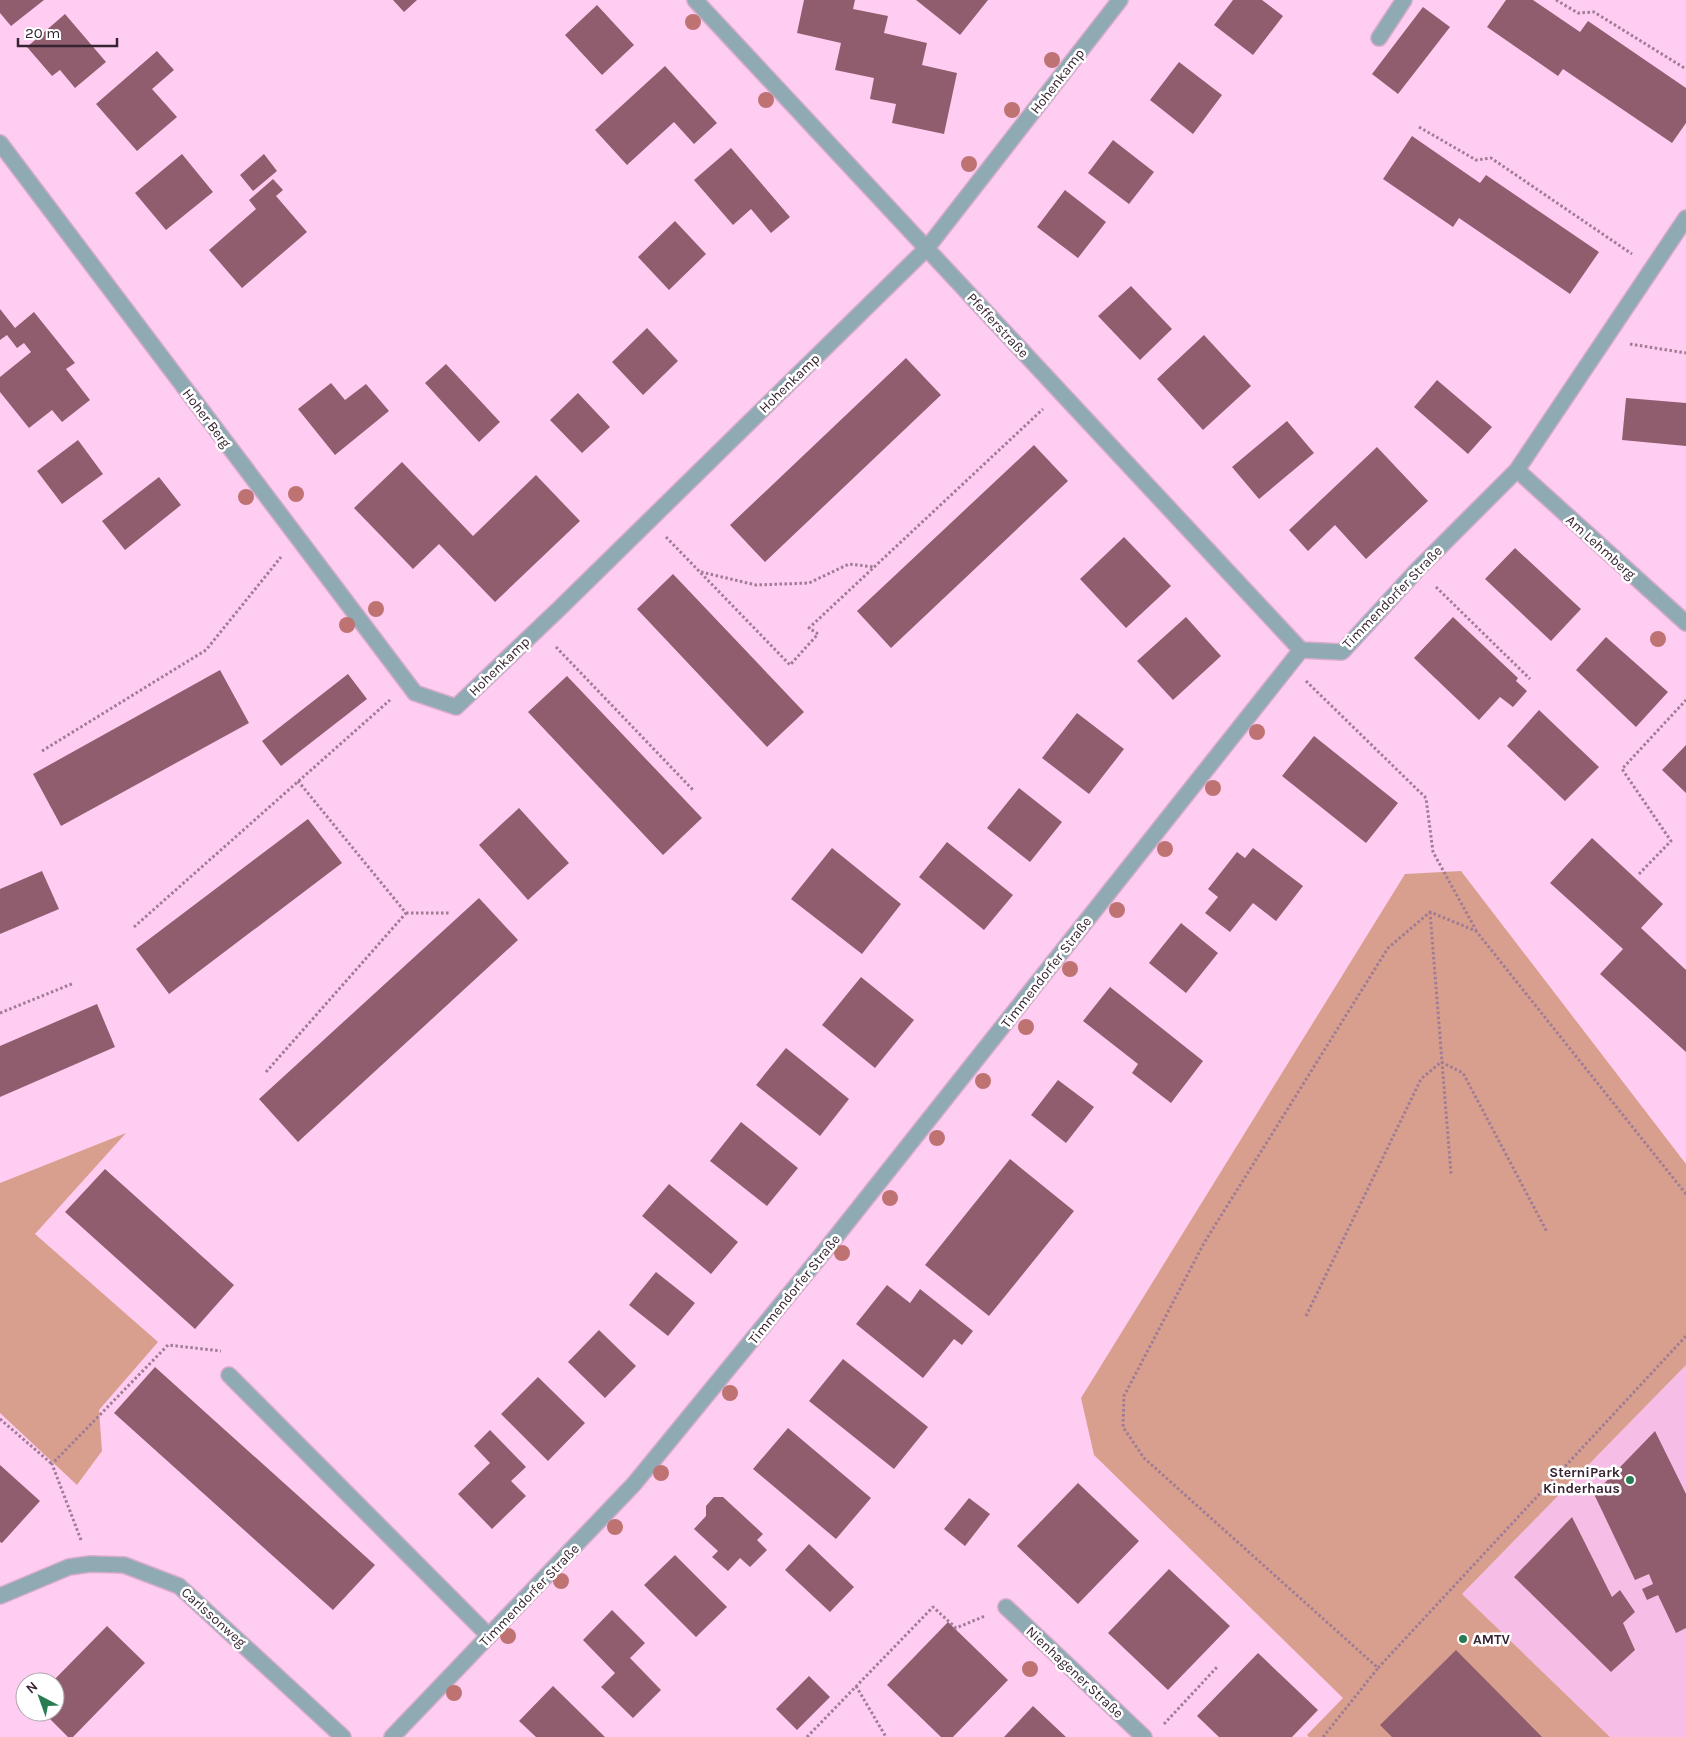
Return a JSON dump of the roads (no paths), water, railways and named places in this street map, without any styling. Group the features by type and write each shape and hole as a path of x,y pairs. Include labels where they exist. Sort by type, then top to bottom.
{"street":[{"name":"Pfefferstraße","path":"695,0 1301,650"},
{"name":"Hohenkamp","path":"411,689 456,707 538,628 927,248 1120,0"},
{"path":"1379,38 1404,0"},
{"name":"Hoher Berg","path":"0,143 411,689"},
{"name":"Timmendorfer Straße","path":"392,1737 634,1484 823,1254 1301,650 1342,652 1418,569 1517,470 1606,340 1686,218"},
{"name":"Am Lehmberg","path":"1517,470 1686,623"},
{"path":"229,1376 490,1636"},
{"name":"Carlssonweg","path":"0,1596 69,1567 90,1564 124,1565 179,1586 343,1737"},
{"name":"Nienhagener Straße","path":"1006,1607 1144,1737"}],"place":[{"name":"SterniPark Kinderhaus","path":"1630,1480"},
{"name":"AMTV","path":"1463,1639"}]}
